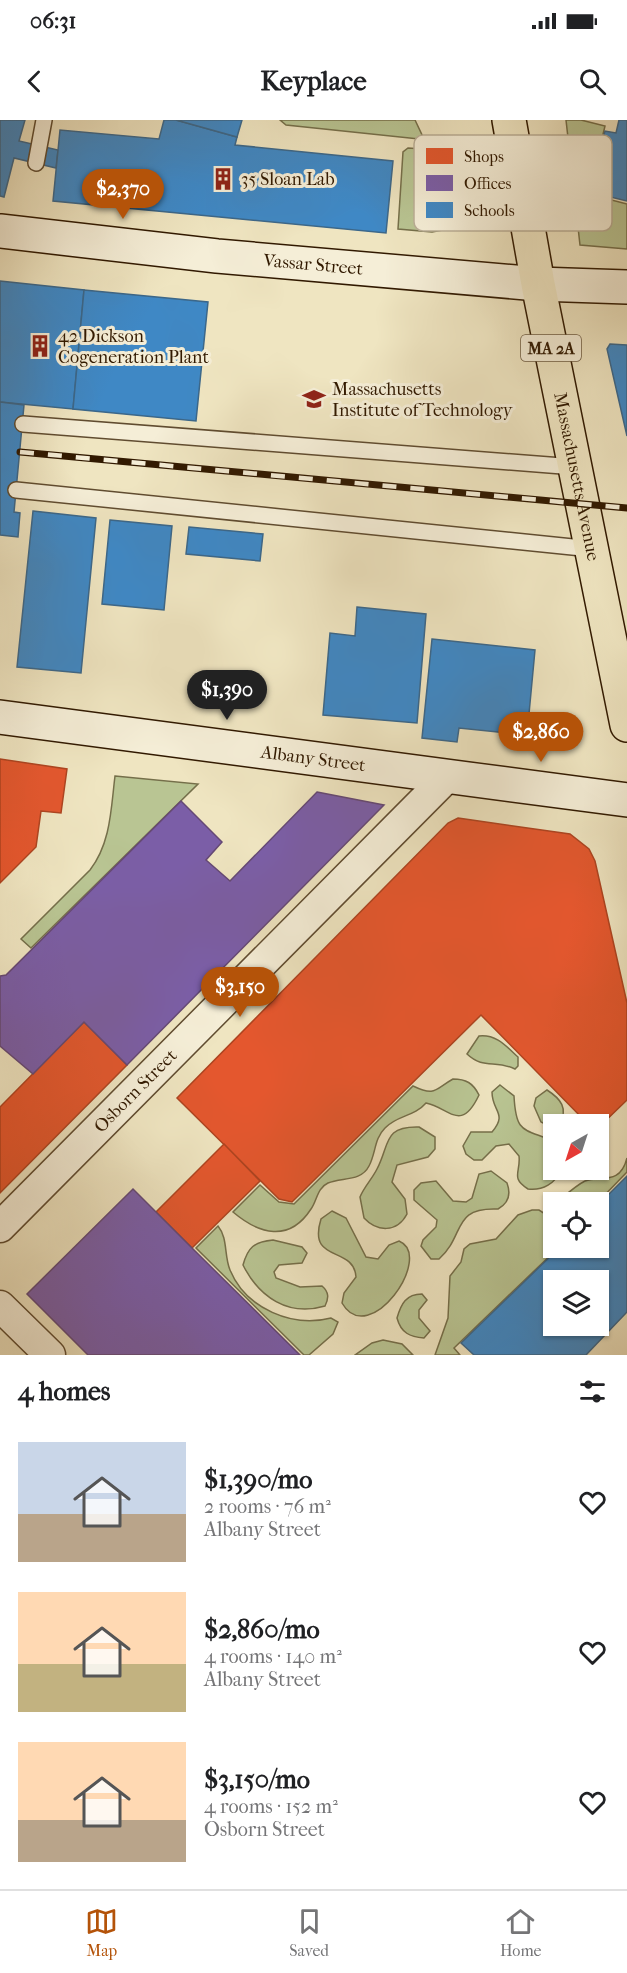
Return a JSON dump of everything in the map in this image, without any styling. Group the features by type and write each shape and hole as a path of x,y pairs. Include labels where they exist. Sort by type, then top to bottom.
{"main road":[{"name":"Massachusetts Avenue","path":"508,120 511,135"},
{"name":"Vassar Street","path":"0,231 217,256 538,284 627,287"},
{"name":"Massachusetts Avenue","path":"528,231 627,725"},
{"name":"Albany Street","path":"0,717 627,800"}],"street":[{"name":"Osborn Street","path":"0,1227 448,776"},
{"path":"0,1306 50,1355"}],"lane":[{"path":"36,164 44,120"},
{"path":"23,424 575,467"},
{"path":"16,490 592,549"}],"green space":[{"path":"280,120 415,120 422,135 414,135 414,138 286,125"},
{"path":"566,120 581,120 605,126 603,135 568,135"},
{"path":"408,148 414,148 414,230 398,229 403,152"},
{"path":"612,200 627,204 627,249 580,245 578,231 612,231"},
{"path":"115,776 198,784 31,948 21,939 90,870 97,860 109,825"},
{"path":"479,1036 491,1037 505,1045 518,1057 518,1066 515,1069 473,1059 467,1054"},
{"path":"453,1079 469,1083 479,1095 466,1113 461,1116 455,1115 426,1103 416,1111 390,1124 381,1132 369,1166 365,1171 356,1177 324,1185 311,1209 293,1227 274,1232 263,1230 233,1212 260,1185 279,1202 294,1204 413,1086 431,1091"},
{"path":"500,1085 514,1096 519,1124 528,1131 543,1137 543,1180 555,1180 544,1187 528,1189 519,1181 519,1156 509,1144 496,1146 482,1160 474,1160 466,1154 463,1146 471,1132 492,1132 497,1126 499,1116 492,1092"},
{"path":"547,1090 562,1104 563,1114 543,1114 543,1123 541,1122 534,1106 536,1098"},
{"path":"407,1127 419,1127 435,1137 435,1149 428,1157 397,1165 392,1182 405,1199 407,1214 398,1225 387,1228 375,1226 364,1218 360,1197 377,1169 393,1133"},
{"path":"627,1158 627,1172 608,1192 570,1192 588,1180 609,1180 620,1173"},
{"path":"491,1171 507,1183 509,1194 507,1201 498,1209 483,1210 466,1218 447,1250 439,1259 431,1259 421,1246 423,1240 436,1227 437,1220 414,1200 414,1190 421,1183 436,1181 453,1201 466,1202 472,1198 479,1174"},
{"path":"532,1210 543,1213 543,1258 548,1258 454,1348 460,1355 435,1355 448,1318 450,1276 461,1262 464,1249 470,1244 496,1239 518,1215"},
{"path":"332,1211 346,1218 366,1257 378,1259 389,1245 399,1241 408,1250 409,1264 404,1280 381,1308 367,1315 354,1314 342,1303 344,1293 356,1277 353,1267 348,1261 325,1249 320,1243 318,1233 321,1219"},
{"path":"218,1226 223,1236 230,1270 237,1284 259,1305 287,1317 301,1320 331,1318 338,1322 333,1334 309,1355 304,1355 196,1248"},
{"path":"273,1240 302,1247 307,1253 302,1263 279,1265 274,1272 276,1278 300,1287 322,1286 328,1295 325,1306 299,1309 287,1306 276,1302 257,1286 243,1265 245,1259 256,1244"},
{"path":"422,1294 427,1300 419,1310 419,1318 430,1331 424,1338 414,1337 407,1333 397,1318 400,1308 408,1298"},
{"path":"383,1340 402,1344 413,1355 355,1355 372,1343"}],"building: Shops":[{"path":"0,759 67,769 61,813 41,811 36,847 0,883"},
{"path":"458,818 570,834 589,849 595,861 627,1003 627,1100 609,1117 609,1114 578,1114 481,1015 292,1202 279,1199 177,1098 448,823"},
{"path":"84,1022 127,1065 0,1193 0,1107"},
{"path":"224,1144 260,1181 192,1248 156,1212"}],"building: Offices":[{"path":"317,792 384,805 127,1065 84,1022 33,1074 0,1046 0,976 6,975 181,801 222,842 206,860 230,881"},
{"path":"133,1189 300,1355 88,1355 27,1294"}],"building: Schools":[{"path":"0,120 25,120 19,141 58,150 56,168 14,158 4,197 0,196"},
{"name":"35 Sloan Lab","path":"164,120 176,120 237,137 235,145 393,161 386,233 53,201 60,130 159,139"},
{"path":"176,120 242,120 237,137"},
{"path":"619,120 627,120 627,201 612,197 612,135 604,135 605,131 616,133"},
{"name":"42 Dickson Cogeneration Plant","path":"0,281 84,290 73,409 0,402"},
{"path":"84,290 208,302 196,421 73,409"},
{"path":"610,344 627,345 627,436 607,349"},
{"path":"0,402 24,405 14,512 20,513 18,537 0,535"},
{"path":"33,511 96,518 81,673 17,667"},
{"path":"110,520 172,526 164,610 102,604"},
{"path":"189,527 263,534 260,561 186,554"},
{"path":"357,607 426,614 417,723 323,715 330,633 355,636"},
{"path":"432,639 535,650 527,735 459,728 457,742 422,738"},
{"path":"627,1176 627,1312 609,1331 609,1270 543,1270 543,1336 604,1336 586,1355 474,1355 461,1343 549,1258 609,1258 609,1194"}],"railway":[{"path":"20,452 627,508"}],"place":[{"name":"35 Sloan Lab","path":"223,179"},
{"name":"42 Dickson Cogeneration Plant","path":"40,346"},
{"name":"Massachusetts Institute of Technology","path":"314,399"}]}
